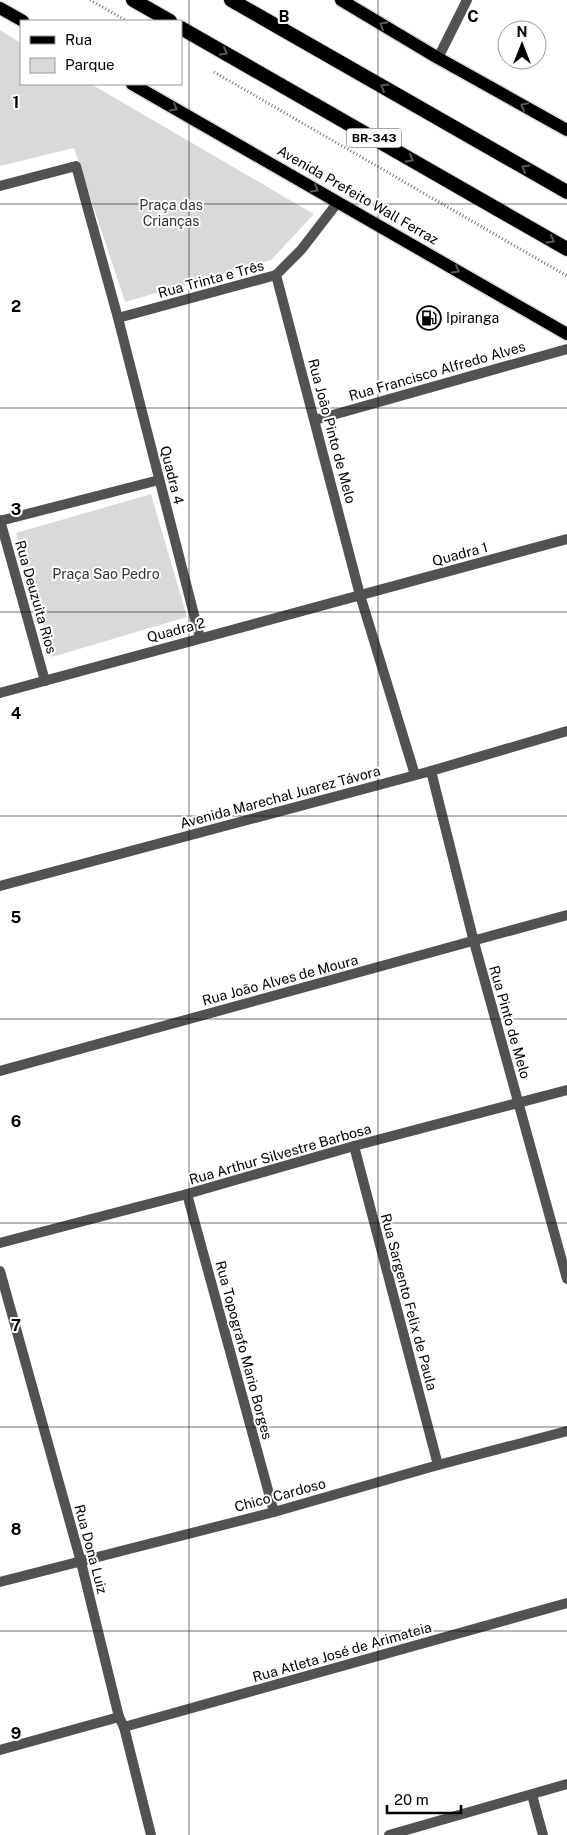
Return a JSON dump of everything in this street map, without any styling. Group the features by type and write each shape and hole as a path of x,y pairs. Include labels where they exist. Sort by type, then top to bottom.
{"highway":[{"path":"133,0 168,20"},
{"path":"231,0 567,192"},
{"name":"BR-343","path":"182,29 567,249"}],"main road":[{"path":"341,0 438,58 567,130"},
{"path":"0,8 21,20"},
{"name":"Avenida Prefeito Wall Ferraz","path":"134,85 567,334"}],"street":[{"path":"438,58 466,0"},
{"name":"Quadra 4","path":"0,186 76,166 118,318 200,638"},
{"name":"Rua Trinta e Três","path":"118,318 276,275 301,250 338,202"},
{"name":"Rua João Pinto de Melo","path":"276,275 360,595"},
{"name":"Rua Francisco Alfredo Alves","path":"315,420 567,349"},
{"path":"0,521 159,480"},
{"name":"Rua Deuzuita Rios","path":"0,521 44,681"},
{"name":"Quadra 1","path":"360,595 567,539"},
{"path":"360,595 414,775"},
{"name":"Quadra 2","path":"0,693 360,595"},
{"name":"Avenida Marechal Juarez Távora","path":"0,886 431,771 567,731"},
{"name":"Rua Pinto de Melo","path":"431,771 474,942 567,1279"},
{"name":"Rua João Alves de Moura","path":"0,1071 567,915"},
{"name":"Rua Arthur Silvestre Barbosa","path":"0,1243 567,1090"},
{"name":"Rua Sargento Felix de Paula","path":"354,1146 438,1465"},
{"name":"Rua Topografo Mario Borges","path":"187,1194 274,1512"},
{"name":"Rua Dona Luiz","path":"0,1271 82,1562 119,1717 124,1727 151,1835"},
{"name":"Chico Cardoso","path":"0,1582 274,1512 438,1465 567,1431"},
{"name":"Rua Atleta José de Arimateia","path":"124,1727 567,1603"},
{"path":"0,1750 119,1717"},
{"path":"389,1835 567,1784"},
{"path":"532,1794 543,1835"}],"path":[{"path":"90,0 125,20"},
{"path":"207,68 567,276"}],"green space":[{"name":"Praça das Crianças","path":"0,30 20,42 20,85 93,85 314,214 271,260 125,302 74,148 0,166"},
{"name":"Praça Sao Pedro","path":"151,494 187,617 52,657 16,533"}],"place":[{"name":"Ipiranga","path":"429,318"}]}
